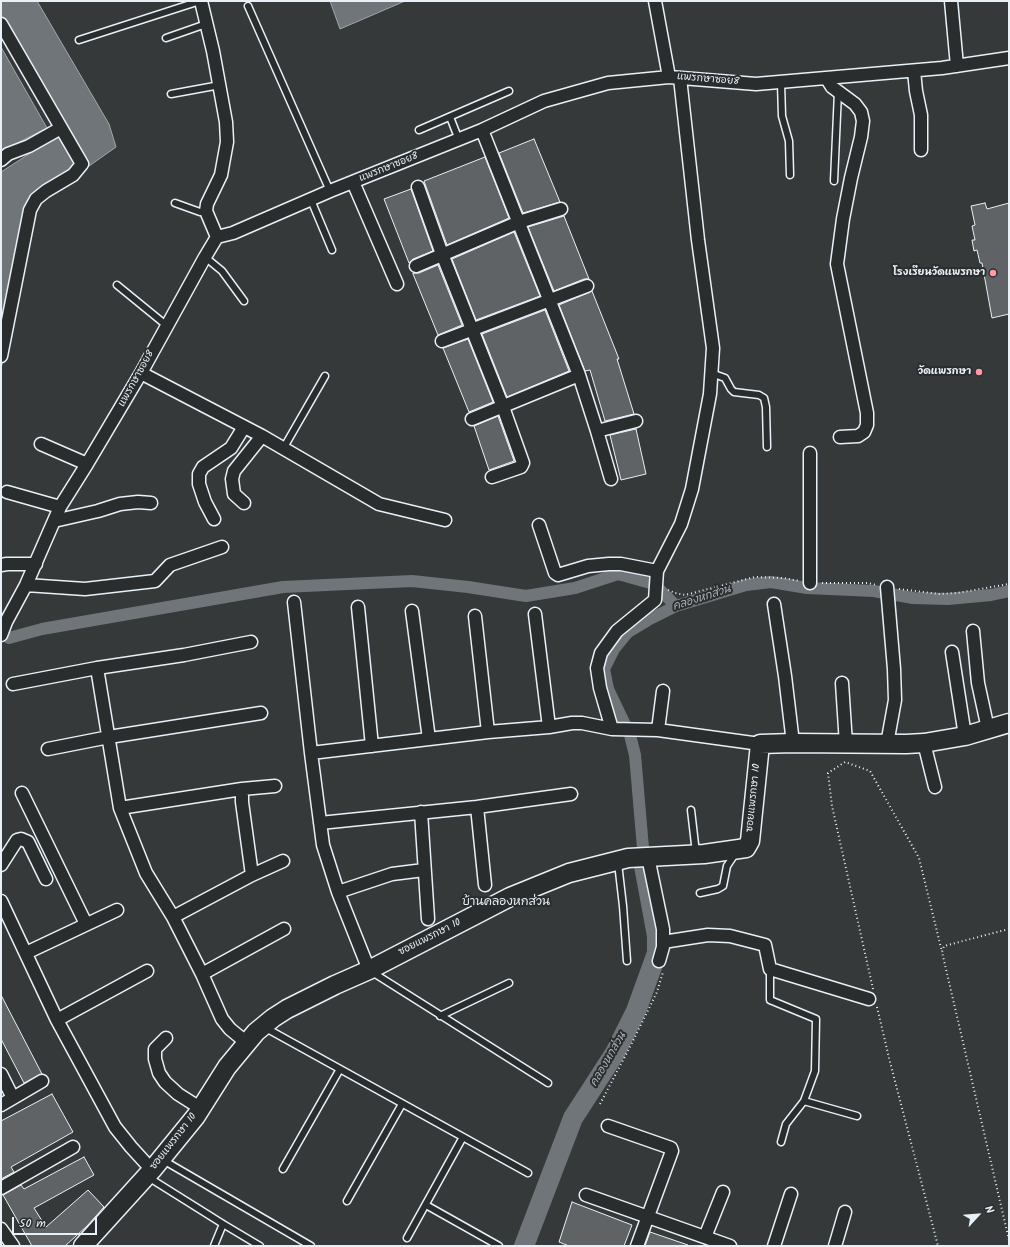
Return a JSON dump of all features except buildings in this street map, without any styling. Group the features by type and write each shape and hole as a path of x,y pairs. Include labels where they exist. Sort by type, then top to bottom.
{"street":[{"path":"200,1 220,85 226,122 227,142 221,175 207,204 206,211 217,238"},
{"path":"615,729 600,688 597,668 601,653 617,630 655,600 661,592 656,575 681,524 692,489 710,394 717,375 674,78 655,1"},
{"path":"951,1 957,66"},
{"path":"1,24 82,164 73,175 46,191 36,200 30,210 1,356"},
{"name":"แพรกษาซอย8","path":"1,635 6,622 36,564 60,507 141,373 204,257 217,238 233,233 330,191 459,140 544,101 608,83 674,78 756,84 781,83 914,71 1009,58"},
{"path":"914,71 916,91 921,114 921,150"},
{"path":"827,79 832,87 855,104 861,112 863,121 845,212 837,264 867,413 867,425 864,432 858,436 840,437"},
{"path":"1,160 8,154 29,146 61,128"},
{"path":"482,130 579,375 611,479"},
{"path":"353,182 397,284"},
{"path":"418,187 442,254 503,407 523,465 492,477"},
{"path":"416,266 519,222 560,209"},
{"path":"442,341 587,286"},
{"path":"141,373 244,426 379,504 445,520"},
{"path":"472,419 579,375"},
{"path":"597,431 636,421"},
{"path":"214,519 199,484 199,474 203,467 231,448 244,426"},
{"path":"244,503 234,494 232,479 234,471 262,436"},
{"path":"41,444 87,464"},
{"path":"810,453 810,583"},
{"path":"7,492 60,507"},
{"path":"54,521 98,511 120,504 138,502 151,503"},
{"path":"539,525 558,575 588,566 621,564 656,575"},
{"path":"26,585 85,589 155,581 170,565 222,547"},
{"path":"1,565 36,564"},
{"path":"887,587 894,669 894,700 887,744"},
{"path":"294,602 323,846 338,892 369,970"},
{"path":"774,604 793,743"},
{"path":"358,607 372,746"},
{"path":"412,611 429,739"},
{"path":"535,614 549,727"},
{"path":"475,616 488,732"},
{"path":"973,631 978,683 988,729"},
{"path":"13,684 251,642"},
{"path":"952,652 965,736"},
{"path":"97,668 120,808 146,873 173,917 202,974 222,1019 230,1029 247,1044"},
{"path":"842,683 846,744"},
{"path":"653,729 664,691"},
{"path":"48,749 108,737 261,713"},
{"path":"311,753 488,732 549,727 572,723 582,723 615,729 653,729 760,744 924,743 965,736 1009,723"},
{"path":"924,743 935,787"},
{"name":"ซอยแพรกษา 10","path":"83,1246 154,1168 196,1116 227,1067 256,1032 287,1009 369,970 510,898 569,873 617,860 696,854 746,848 750,841 760,744"},
{"path":"120,808 242,789 275,786"},
{"path":"242,789 242,802 252,875"},
{"path":"22,793 86,924"},
{"path":"320,823 477,807 571,794"},
{"path":"477,807 485,885"},
{"path":"421,812 428,919"},
{"path":"1,865 17,840 21,839 28,842 46,879"},
{"path":"648,857 662,929 663,942 661,965"},
{"path":"173,917 252,875 282,861"},
{"path":"338,892 392,874 424,870"},
{"path":"1,901 57,1020 115,1127 131,1147 154,1168"},
{"path":"26,953 117,910"},
{"path":"202,974 284,929"},
{"path":"663,942 708,935 730,936 765,945 770,969 873,998"},
{"path":"57,1020 147,971"},
{"path":"166,1038 155,1049 155,1059 159,1073 165,1082 178,1094 200,1108"},
{"path":"1,1074 13,1098"},
{"path":"1,1105 42,1081"},
{"path":"608,1126 671,1148 672,1151 636,1246"},
{"path":"1,1188 73,1147"},
{"path":"705,1237 723,1192"},
{"path":"774,1246 792,1194"},
{"path":"586,1195 705,1237 716,1244 730,1246"},
{"path":"835,1246 845,1212"},
{"path":"1,1229 13,1246"}],"lane":[{"path":"79,40 200,1"},
{"path":"248,6 330,191"},
{"path":"166,38 206,24"},
{"path":"781,83 782,116 789,141 790,175"},
{"path":"171,94 220,85"},
{"path":"419,130 509,91"},
{"path":"834,181 838,92"},
{"path":"450,117 459,140"},
{"path":"312,200 332,250"},
{"path":"175,203 200,212 206,211"},
{"path":"204,257 222,272 244,301"},
{"path":"117,285 166,325"},
{"path":"717,375 732,391 737,393 759,395 764,398 766,407 767,447"},
{"path":"283,449 325,376"},
{"path":"691,810 696,854"},
{"path":"700,893 718,889 723,886 727,866 737,850"},
{"path":"617,860 623,906 627,961"},
{"path":"770,969 770,1000 816,1019 815,1071 804,1101 786,1124 781,1142"},
{"path":"369,970 548,1083"},
{"path":"440,1016 509,983"},
{"path":"263,1026 528,1173"},
{"path":"283,1169 340,1069"},
{"path":"804,1101 857,1116"},
{"path":"347,1201 402,1104"},
{"path":"408,1238 463,1137"},
{"path":"154,1168 223,1224 260,1246"},
{"path":"154,1168 311,1246"},
{"path":"426,1205 499,1246"},
{"path":"214,1246 223,1224"}],"path":[{"path":"661,592 685,595 728,583 761,577 784,578 810,583 868,583 939,594 957,593 1009,584"},
{"path":"938,1246 873,998 832,806 828,773 845,762 870,771 919,858 1009,1240"},
{"path":"942,952 944,946 1009,929"},
{"path":"600,1104 631,1046 654,998 661,965"}],"shaded area":[{"path":"1,1 37,1 109,124 116,147 34,205 1,369 1,172 63,132 1,19"},
{"path":"330,1 405,1 340,29"},
{"path":"1,47 47,128 1,153"}],"waterway":[{"path":"9,638 42,629 283,587 412,581 468,587 526,596 575,588 618,574 654,584 676,606"},
{"name":"คลองหกส่วน","path":"643,848 635,755 630,735 608,689 604,669 614,649 628,632 676,606 746,585 771,582 807,588 874,591 913,598 948,599 991,595 1009,591"},
{"name":"คลองหกส่วน","path":"524,1246 573,1118 615,1053 636,1011 657,953 657,936 644,866"}],"place":[{"name":"โรงเรียนวัดแพรกษา","path":"993,273"},
{"name":"วัดแพรกษา","path":"979,372"}],"district":[{"name":"บ้านคลองหกส่วน","path":"506,903"}]}
